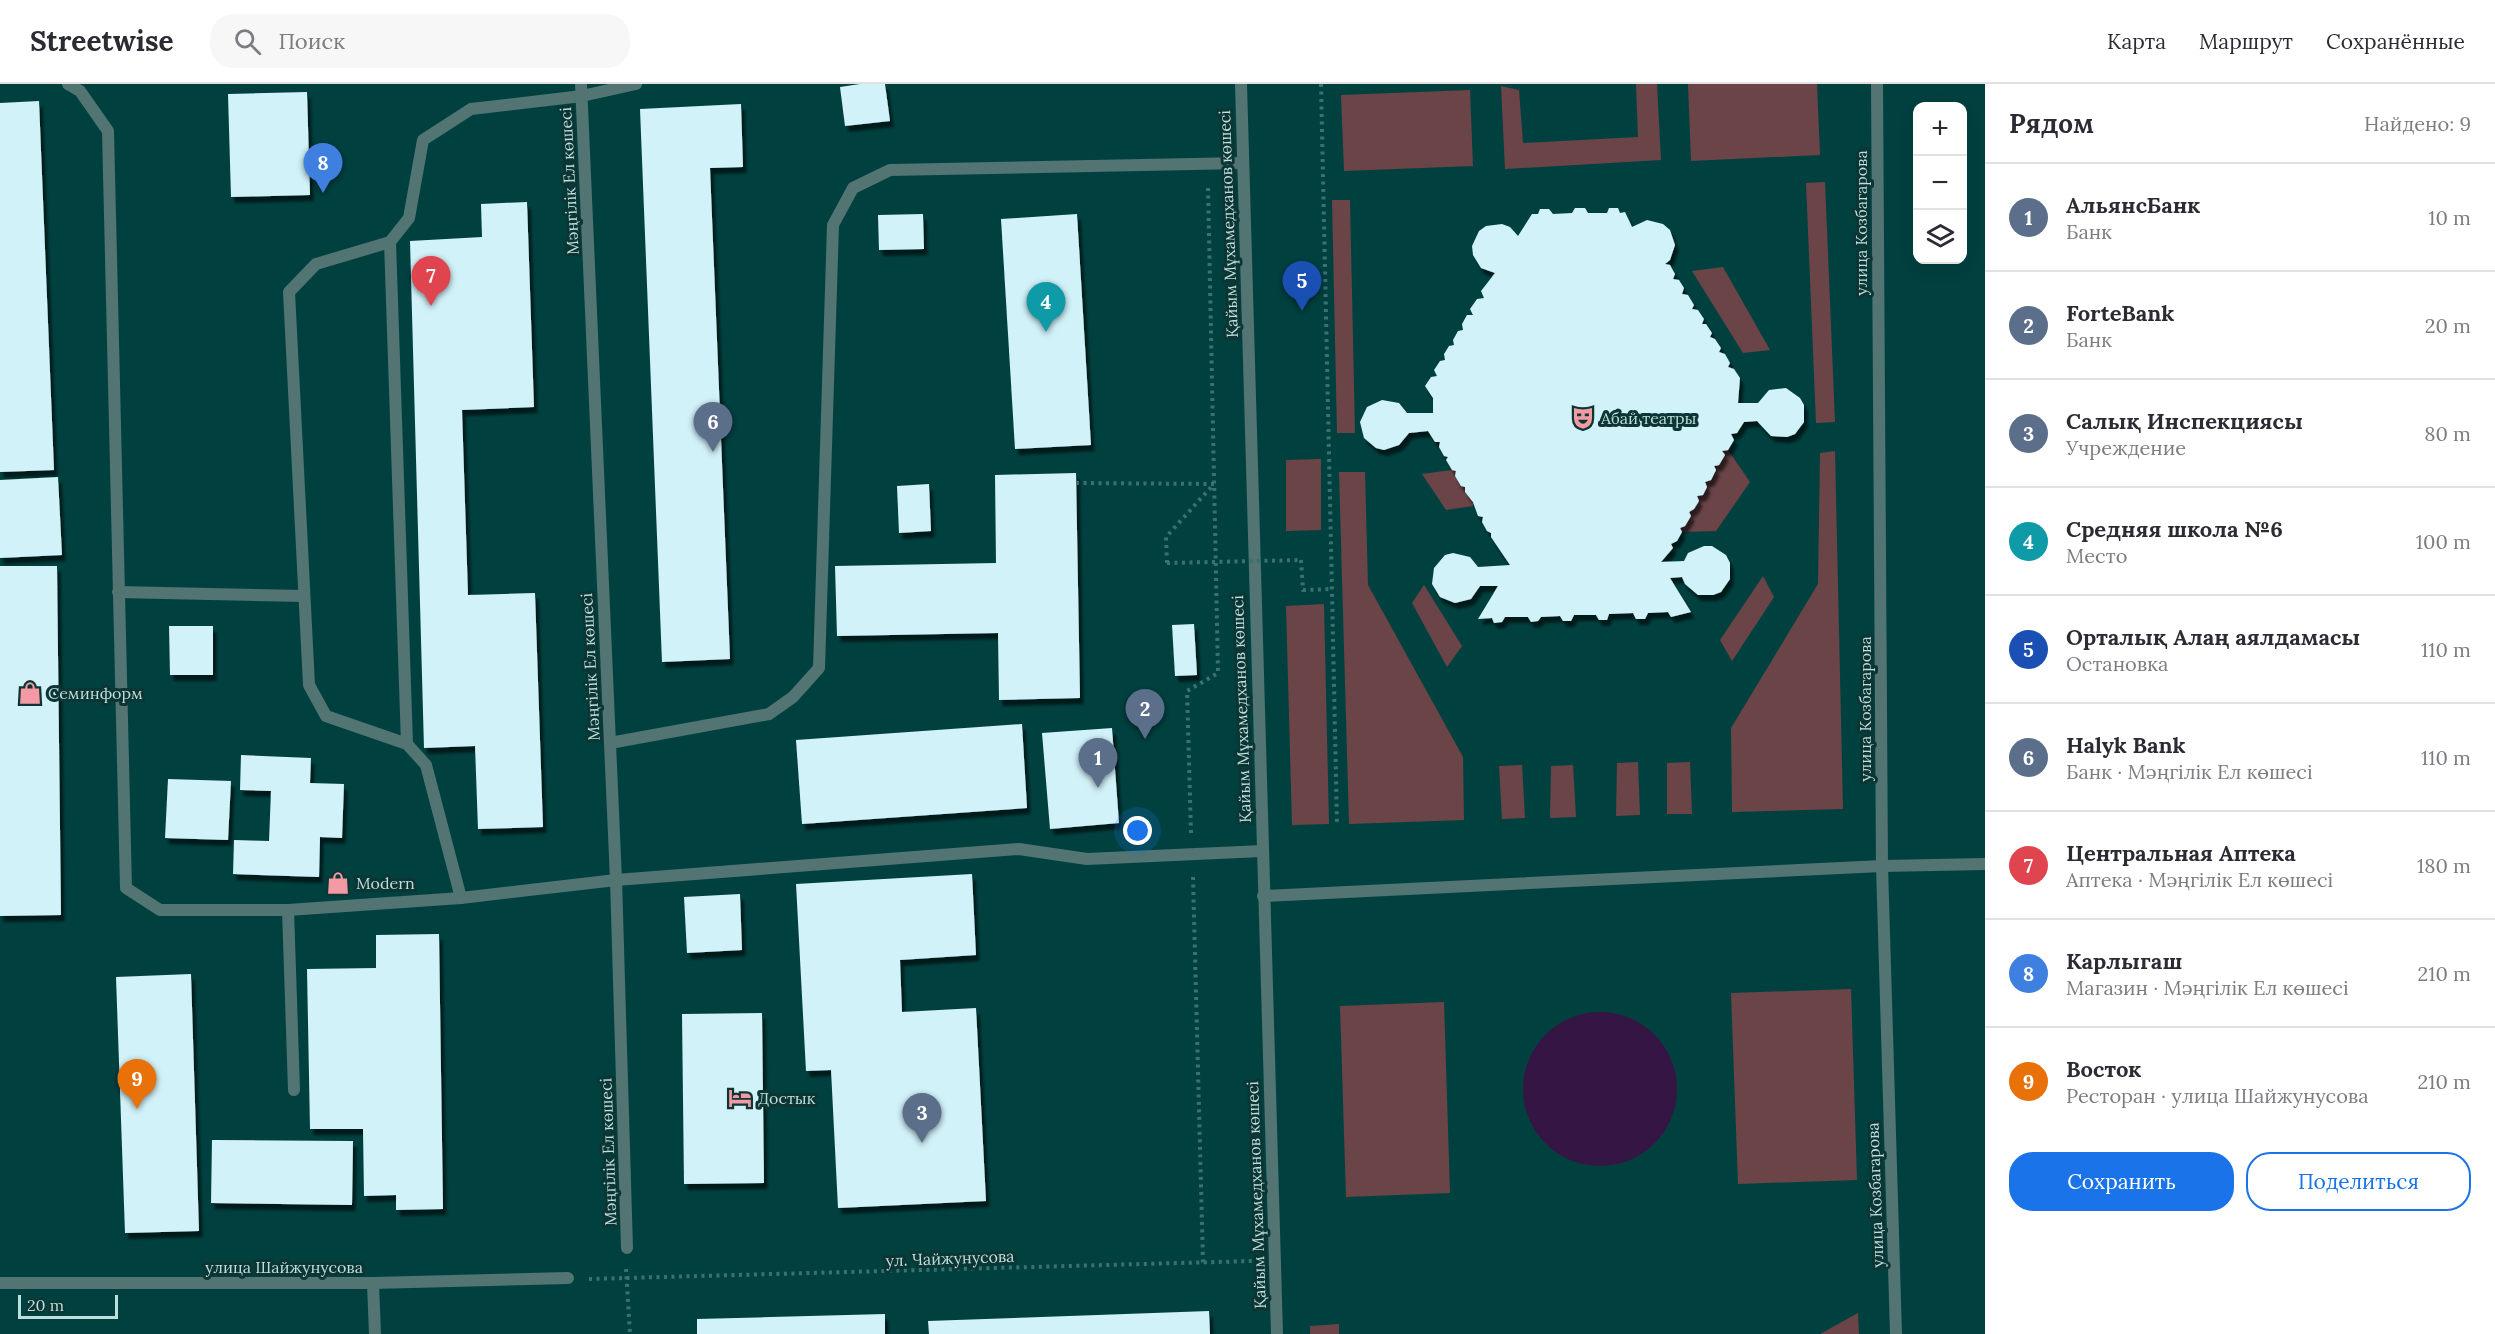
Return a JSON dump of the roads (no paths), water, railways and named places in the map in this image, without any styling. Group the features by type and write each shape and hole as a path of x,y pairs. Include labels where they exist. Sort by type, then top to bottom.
{"street":[{"path":"68,84 80,91 108,131 126,888 160,910 288,910 461,898 616,880 1019,849 1087,859 1262,851"},
{"path":"461,898 426,765 406,744 327,716 309,685 289,292 316,264 390,242 409,218 423,140 471,109 582,90 636,84"},
{"name":"Қайым Мұхамедханов көшесі","path":"1241,84 1277,1334"},
{"name":"улица Козбагарова","path":"1877,84 1882,866 1896,1334"},
{"name":"Мәңгілік Ел көшесі","path":"582,90 616,880 627,1248"},
{"path":"610,743 769,714 793,697 819,668 833,225 853,188 890,170 1243,163"},
{"path":"390,242 406,744"},
{"path":"118,592 304,596"},
{"path":"1263,896 1882,866 1985,864"},
{"path":"288,910 294,1090"},
{"name":"улица Шайжунусова","path":"0,1283 372,1283 568,1278"},
{"path":"372,1283 375,1334"}],"place":[{"name":"Карлыгаш","path":"323,193"},
{"name":"Центральная Аптека","path":"431,306"},
{"name":"Орталық Алаң аялдамасы","path":"1302,311"},
{"name":"Средняя школа №6","path":"1046,332"},
{"name":"Абай театры","path":"1583,418"},
{"name":"Halyk Bank","path":"713,452"},
{"name":"Семинформ","path":"30,693"},
{"name":"ForteBank","path":"1145,739"},
{"name":"АльянсБанк","path":"1098,788"},
{"name":"Modern","path":"338,883"},
{"name":"Достык","path":"740,1098"},
{"name":"Восток","path":"137,1109"},
{"name":"Салық Инспекциясы","path":"922,1143"}]}
